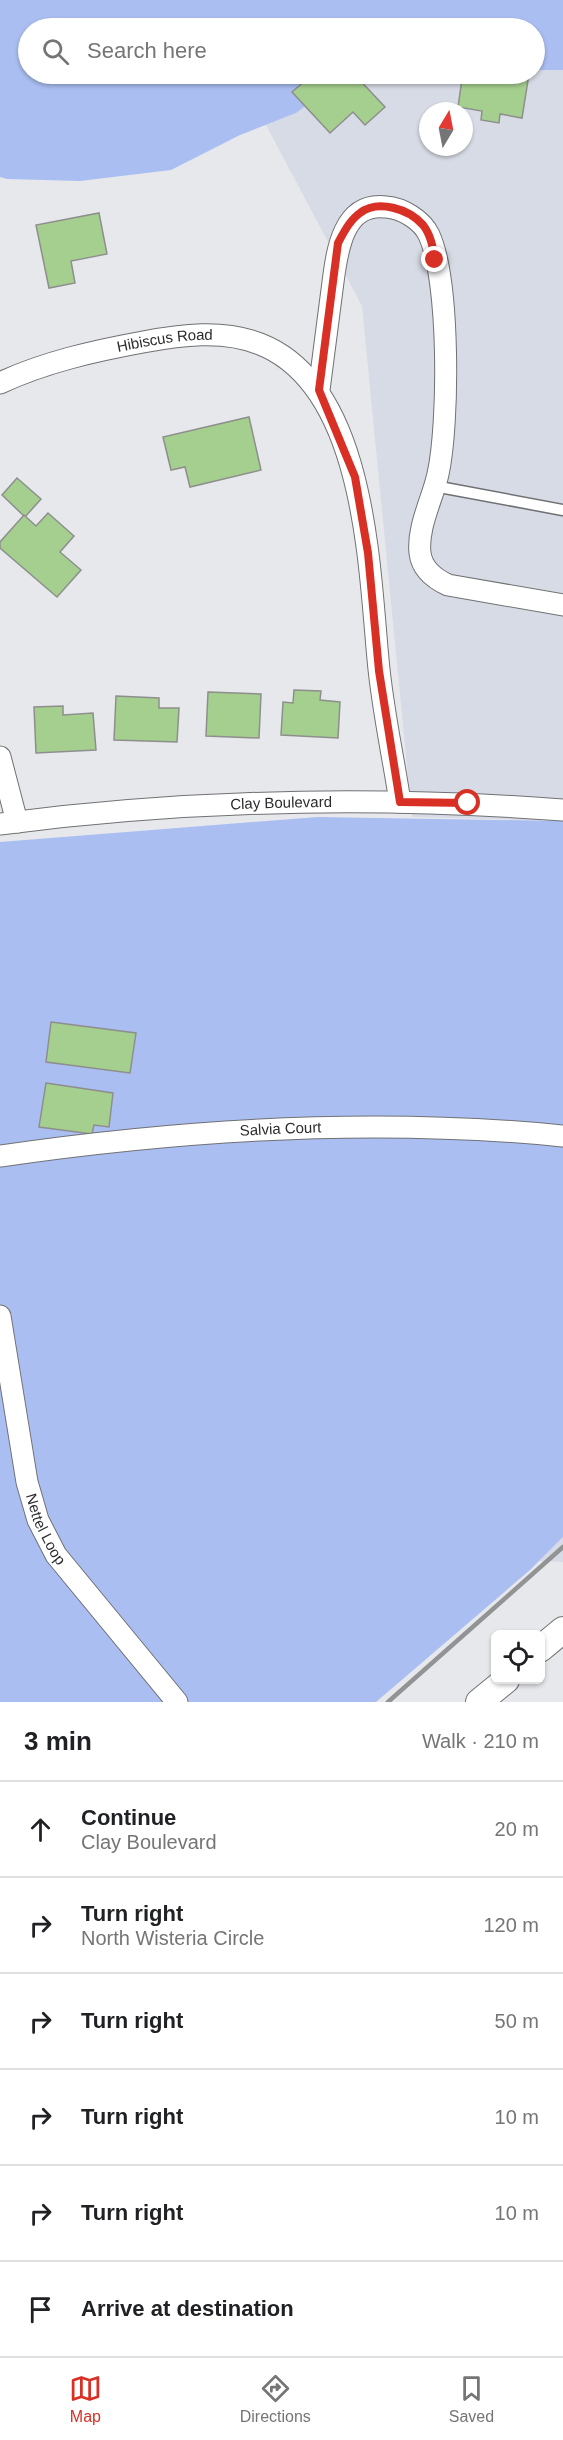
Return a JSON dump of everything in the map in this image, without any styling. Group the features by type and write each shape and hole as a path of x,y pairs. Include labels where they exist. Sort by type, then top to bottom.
{"street":[{"path":"400,802 379,671 368,553 355,477 319,390 338,243 351,222 361,212 374,205 389,207 410,215 422,224 430,236 443,303 443,440 424,521 420,552 423,564 436,580 460,587 563,605"},
{"name":"Hibiscus Road","path":"0,383 70,357 170,337 213,334 260,343 292,363 319,390"},
{"path":"0,757 8,823"},
{"name":"Clay Boulevard","path":"8,823 141,811 269,804 468,803 563,810"},
{"name":"Salvia Court","path":"0,1156 156,1136 315,1127 429,1128 563,1136"},
{"name":"Nettel Loop","path":"0,1316 27,1482 38,1520 56,1555 177,1702"},
{"path":"545,1645 563,1630"},
{"path":"480,1702 501,1684"}],"lane":[{"path":"434,486 563,510"}],"shaded area":[{"path":"0,0 563,0 563,70 545,70 545,18 18,18 18,84 336,84 296,113 240,135 171,170 80,181 0,177"},
{"path":"545,70 563,70 563,821 412,817 362,306 266,125 296,113 336,84 545,84"},
{"path":"318,817 563,821 563,1537 530,1570 376,1702 0,1702 0,842"},
{"path":"563,1537 563,1562 539,1561"}],"building":[{"path":"301,84 363,84 385,107 365,125 353,112 330,133 292,92"},
{"path":"461,84 527,84 522,118 500,114 499,123 481,120 482,111 473,110 473,102 459,102"},
{"path":"99,213 107,254 71,261 75,283 49,288 36,225"},
{"path":"249,417 261,470 190,487 185,467 171,470 163,437"},
{"path":"17,478 41,499 25,517 2,495"},
{"path":"48,513 74,536 60,552 81,570 57,597 0,548 0,542 24,515 36,526"},
{"path":"294,690 321,691 320,700 340,702 338,738 281,735 283,702 293,703"},
{"path":"208,692 261,694 259,738 206,736"},
{"path":"116,696 159,698 159,708 179,708 177,742 114,740"},
{"path":"63,706 63,715 93,713 96,750 36,753 34,707"},
{"path":"51,1022 136,1033 130,1073 46,1062"},
{"path":"46,1083 113,1093 109,1127 94,1125 92,1134 39,1127"}],"railway":[{"path":"388,1702 563,1547"}],"route":[{"path":"435,260 430,236 422,224 410,215 389,207 374,205 361,212 351,222 338,243 319,390 355,477 368,553 379,671 400,802 468,803"}]}
